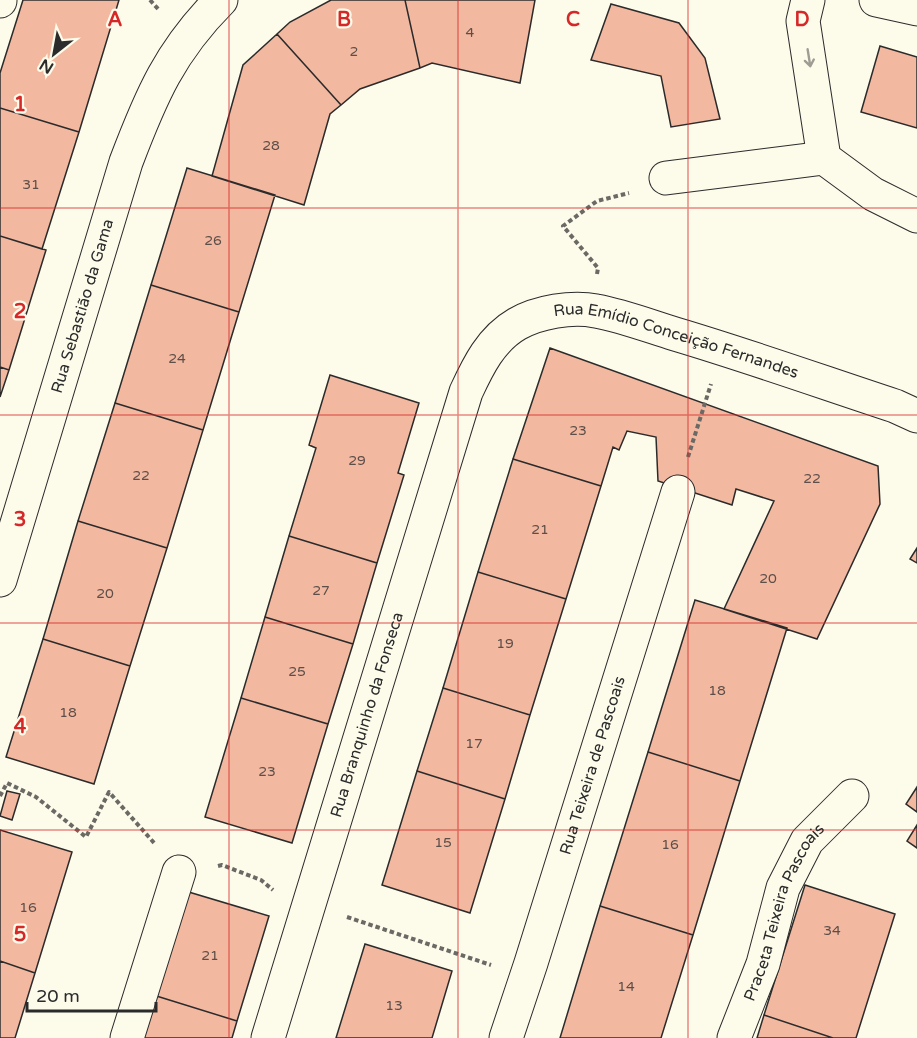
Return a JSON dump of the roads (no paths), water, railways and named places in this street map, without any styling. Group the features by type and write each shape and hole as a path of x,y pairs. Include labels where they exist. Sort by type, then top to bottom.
{"street":[{"name":"Rua Sebastião da Gama","path":"0,580 126,162 148,104 164,72 186,39 221,0"},
{"path":"808,0 803,21 824,159"},
{"path":"876,0 917,9"},
{"path":"666,178 824,159 873,194 917,216"},
{"name":"Rua Emídio Conceição Fernandes","path":"466,392 479,364 493,344 516,324 552,312 595,310 722,348 895,406 917,416"},
{"name":"Rua Branquinho da Fonseca","path":"268,1038 466,392"},
{"name":"Rua Teixeira de Pascoais","path":"506,1038 678,492"},
{"name":"Praceta Teixeira Pascoais","path":"734,1038 763,964 783,888 807,841 852,796"},
{"path":"127,1038 179,872"}]}
